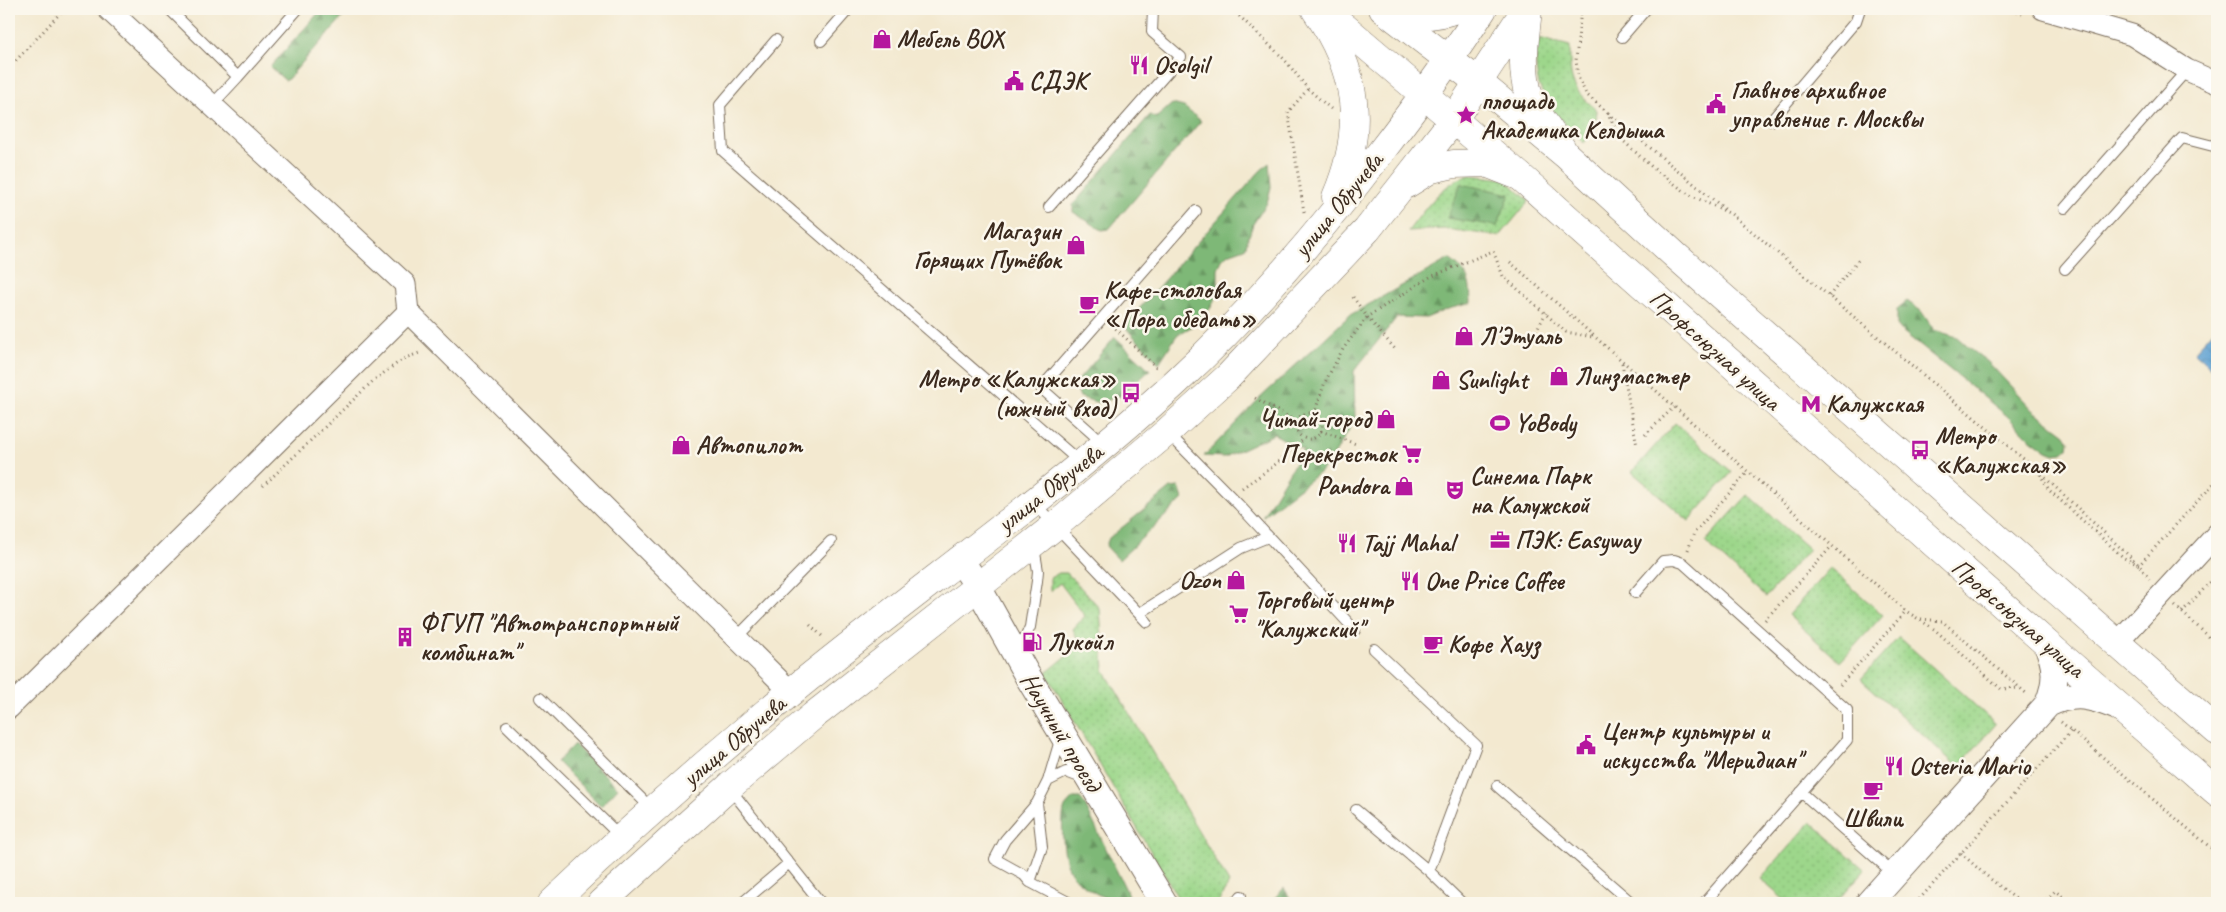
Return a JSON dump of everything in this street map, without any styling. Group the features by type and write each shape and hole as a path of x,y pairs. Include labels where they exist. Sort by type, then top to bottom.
{"main road":[{"path":"1315,222 1343,182 1355,121 1353,94 1344,59 1329,29 1316,9"},
{"name":"Профсоюзная улица","path":"1323,9 1521,177 2118,707 2217,792"},
{"path":"1385,9 1403,15 1426,16 1456,9"},
{"path":"1385,9 1478,82"},
{"name":"улица Обручева","path":"552,903 653,810 791,692 1105,445 1179,380 1259,300 1315,222 1424,95 1450,60 1483,9"},
{"path":"1527,9 1524,46 1529,96 1566,155"},
{"name":"улица Обручева","path":"601,903 729,787 813,716 1055,526 1167,432 1228,377 1286,318 1367,230 1454,119 1527,9"},
{"name":"Профсоюзная улица","path":"1478,82 1566,155 1676,256 2217,731"},
{"path":"1401,187 1431,169 1454,164 1486,163 1521,177"}],"street":[{"path":"108,9 405,284 408,312 791,692"},
{"path":"2043,9 2132,35 2187,70 2217,83"},
{"path":"9,708 408,312"},
{"path":"2117,643 2217,534"},
{"name":"Научный проезд","path":"960,560 978,587 1062,734 1164,903"},
{"path":"1869,903 2046,706 2054,690 2056,674 2054,659 2046,643"},
{"path":"2046,706 2062,697 2081,695 2118,707"}],"lane":[{"path":"170,9 238,77"},
{"path":"182,9 185,24"},
{"path":"212,105 298,9"},
{"path":"821,41 849,9"},
{"path":"1049,207 1181,57 1152,32 1153,9"},
{"path":"1622,38 1646,9"},
{"path":"1771,121 1856,22 1860,9"},
{"path":"776,40 720,105 723,151 1082,463"},
{"path":"2064,208 2187,70"},
{"path":"2065,270 2182,138 2217,148"},
{"path":"1105,445 1042,388 1196,211"},
{"path":"1167,432 1230,496 1355,630"},
{"path":"1033,502 1147,622"},
{"path":"1140,613 1241,548 1268,537"},
{"path":"736,638 831,541"},
{"path":"1017,657 1030,627 1037,581 1038,571 1034,543"},
{"path":"1635,593 1664,561 1674,560 1683,563 1847,710 1847,740 1704,903"},
{"path":"1374,649 1476,745 1429,871"},
{"path":"540,698 653,810"},
{"path":"507,726 622,838"},
{"path":"1062,734 1048,780 1037,803 1005,840 995,859 1024,874 1030,882 1070,903"},
{"path":"1048,780 1066,772 1077,775 1093,785"},
{"path":"1497,786 1632,903"},
{"path":"729,787 821,903"},
{"path":"1801,792 1895,874"},
{"path":"1030,882 1042,847 1037,803"},
{"path":"1356,810 1429,871 1462,903"},
{"path":"742,903 789,863"}],"path":[{"path":"9,68 64,9"},
{"path":"1232,9 1284,59 1315,95"},
{"path":"1581,9 1576,60 1578,77 1586,94 2038,472 2139,565 2162,593 2217,644"},
{"path":"1308,89 1288,112 1315,222"},
{"path":"1608,113 1620,138 1653,168 1688,194 1731,214"},
{"path":"1314,414 1325,382 1343,349 1367,317 1430,277 1493,251 1504,276 1566,332 1594,337"},
{"path":"1829,296 1859,259"},
{"path":"1510,262 1906,611 1920,619 2001,689 2020,688"},
{"path":"1353,297 1367,317 1395,349"},
{"path":"1536,331 1546,313"},
{"path":"1104,317 1162,373"},
{"path":"1622,362 1637,446"},
{"path":"1255,398 1296,421"},
{"path":"1645,435 1674,407"},
{"path":"1303,414 1314,414 1321,421 1321,431 1314,439 1304,439 1296,432 1296,421 1303,414"},
{"path":"1321,431 1356,444"},
{"path":"1230,496 1271,468 1304,439"},
{"path":"1683,563 1694,533 1748,472"},
{"path":"2038,472 2049,490 2124,558 2139,565"},
{"path":"2139,565 2217,480"},
{"path":"1757,630 1832,546"},
{"path":"2182,612 2217,575"},
{"path":"1830,696 1906,611"},
{"path":"1920,619 1942,621 2020,688 2046,706 2217,853"},
{"path":"810,625 828,642"},
{"path":"1916,903 2072,730"},
{"path":"1961,853 2021,903"},
{"path":"2043,903 2055,891 2063,897"}],"green space":[{"path":"322,9 350,9 286,81 270,67"},
{"path":"1539,38 1570,46 1570,67 1573,82 1581,95 1597,110 1595,130 1584,143 1552,109 1539,86 1536,56"},
{"path":"1172,104 1184,107 1201,121 1109,229 1102,230 1073,212 1073,205 1150,115 1156,118"},
{"path":"1269,163 1271,187 1267,203 1253,224 1245,248 1228,254 1222,260 1218,268 1218,294 1210,309 1191,327 1177,335 1159,363 1124,326"},
{"path":"1470,175 1505,179 1529,201 1500,236 1444,229 1408,231 1443,190"},
{"path":"1461,184 1510,194 1497,226 1447,218"},
{"path":"1449,259 1461,269 1467,278 1471,303 1448,309 1426,318 1397,317 1354,371 1355,419 1336,452 1320,472 1262,517 1303,450 1274,434 1225,457 1204,456 1260,398 1350,315"},
{"path":"1907,301 1921,311 1934,330 1957,337 1988,362 2033,410 2065,434 2069,441 2068,448 2062,453 2054,454 2047,451 2028,437 2006,415 1902,331 1897,325 1897,309"},
{"path":"1115,337 1150,370 1121,396 1099,403 1080,397 1075,384"},
{"path":"1675,423 1732,472 1689,521 1632,472"},
{"path":"1179,487 1183,499 1119,560 1106,546 1109,538 1171,488"},
{"path":"1748,495 1809,549 1766,597 1705,542"},
{"path":"1830,568 1883,615 1840,662 1788,615"},
{"path":"1059,573 1067,573 1100,608 1104,670 1229,883 1218,903 1181,903 1046,673 1080,645 1073,629 1085,616 1060,583 1050,591 1050,578"},
{"path":"1899,637 1996,724 1958,767 1861,679"},
{"path":"574,744 618,788 601,806 557,762"},
{"path":"1073,798 1080,798 1084,803 1126,890 1129,899 1124,903 1093,892 1079,881 1069,869 1062,829 1065,807"},
{"path":"1811,822 1865,870 1835,903 1788,903 1760,879"},
{"path":"1284,888 1293,903 1270,903"}],"water":[{"path":"2217,327 2217,373 2194,352"}],"place":[{"name":"Мебель BOX","path":"882,39"},
{"name":"Osolgil","path":"1139,65"},
{"name":"СДЭК","path":"1014,81"},
{"name":"Главное архивное управление г. Москвы","path":"1716,104"},
{"name":"площадь Академика Келдыша","path":"1466,115"},
{"name":"Магазин Горящих Путёвок","path":"1076,245"},
{"name":"Кафе-столовая «Пора обедать»","path":"1089,304"},
{"name":"Л'Этуаль","path":"1464,336"},
{"name":"Линзмастер","path":"1559,376"},
{"name":"Sunlight","path":"1441,380"},
{"name":"Метро «Калужская» (южный вход)","path":"1131,393"},
{"name":"Калужская","path":"1811,404"},
{"name":"Читай-город","path":"1386,419"},
{"name":"YoBody","path":"1500,423"},
{"name":"Автопилот","path":"681,445"},
{"name":"Метро «Калужская»","path":"1920,450"},
{"name":"Перекресток","path":"1412,454"},
{"name":"Pandora","path":"1404,486"},
{"name":"Синема Парк на Калужской","path":"1455,490"},
{"name":"ПЭК: Easyway","path":"1500,540"},
{"name":"Tajj Mahal","path":"1347,543"},
{"name":"Ozon","path":"1236,580"},
{"name":"One Price Coffee","path":"1410,581"},
{"name":"Торговый центр \"Калужский\"","path":"1239,614"},
{"name":"ФГУП \"Автотранспортный комбинат\"","path":"405,637"},
{"name":"Лукойл","path":"1032,642"},
{"name":"Кофе Хауз","path":"1433,644"},
{"name":"Центр культуры и искусства \"Меридиан\"","path":"1586,745"},
{"name":"Osteria Mario","path":"1894,766"},
{"name":"Швили","path":"1873,790"}]}
